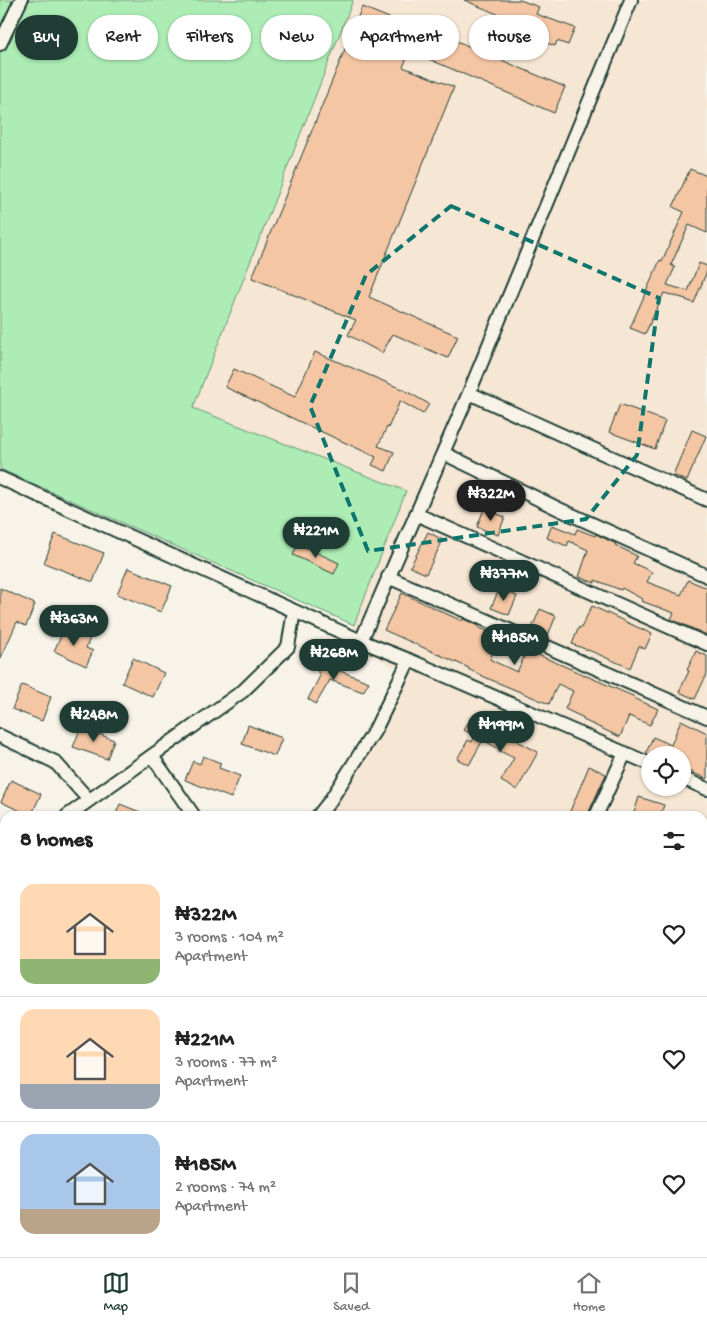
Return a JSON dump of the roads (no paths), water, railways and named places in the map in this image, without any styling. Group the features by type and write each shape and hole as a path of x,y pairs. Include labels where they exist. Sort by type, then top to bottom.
{"street":[{"path":"0,44 21,0"},
{"path":"361,641 469,393 631,0"},
{"path":"469,393 707,500"},
{"path":"442,453 559,509 707,576"},
{"path":"0,478 361,641 641,760"},
{"path":"416,514 707,644"},
{"path":"388,577 707,717"},
{"path":"74,811 242,691 288,647 294,611"},
{"path":"322,811 375,730 409,660"},
{"path":"0,736 54,762 89,800"},
{"path":"598,811 625,753"},
{"path":"152,756 190,811"},
{"path":"691,782 707,789"}]}
